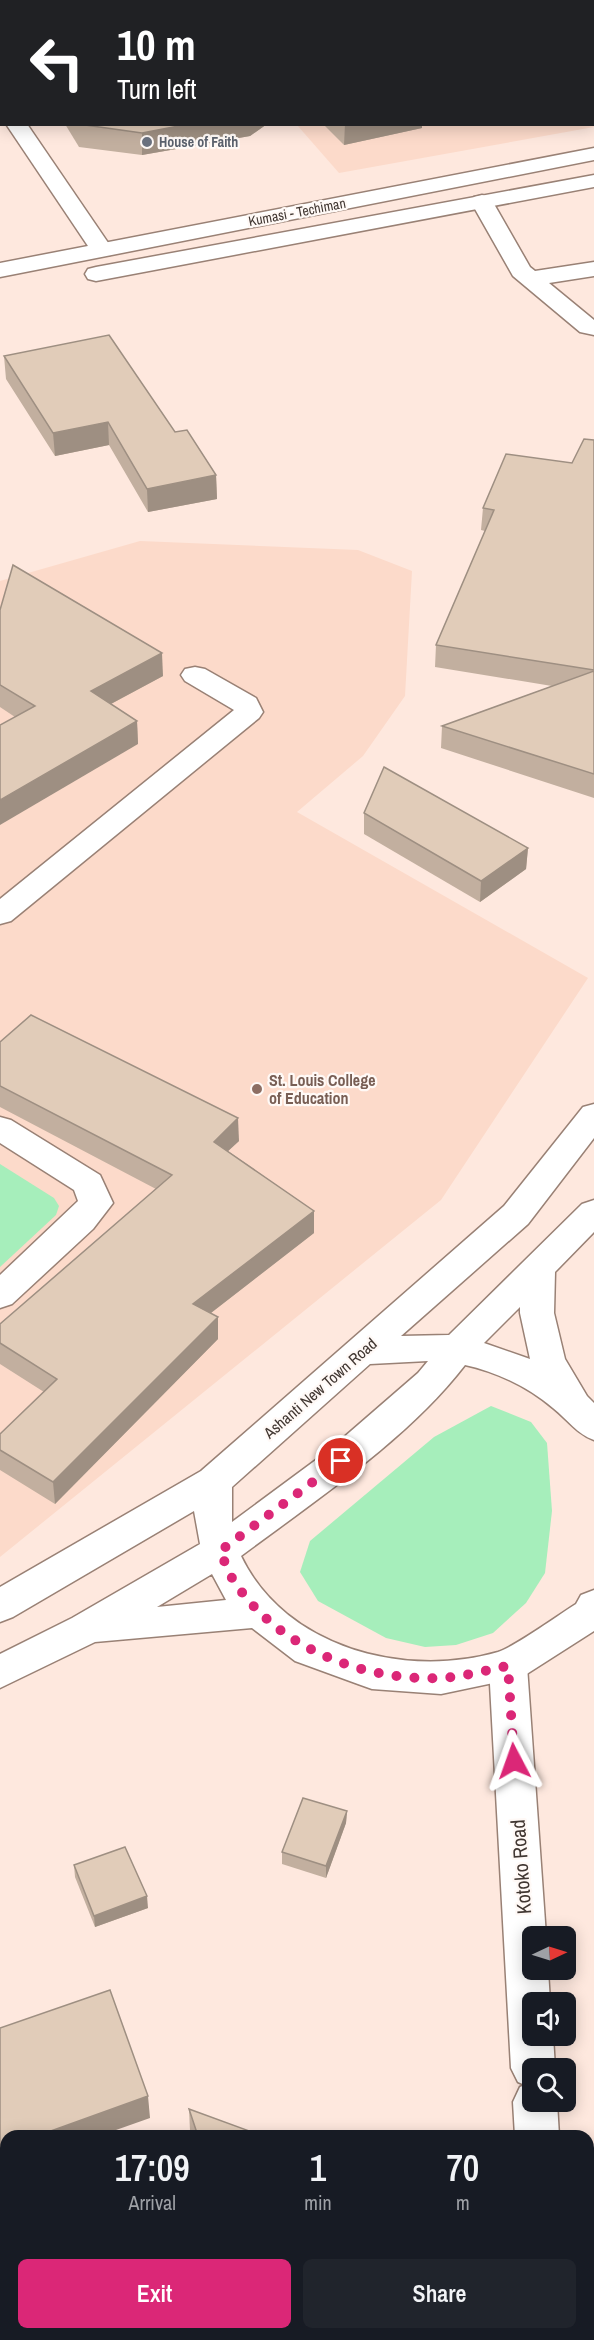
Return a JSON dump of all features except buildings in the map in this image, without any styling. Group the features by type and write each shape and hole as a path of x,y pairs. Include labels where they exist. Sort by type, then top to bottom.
{"street":[{"path":"17,126 102,250"},
{"name":"Kumasi - Techiman","path":"0,270 594,154"},
{"name":"Kumasi - Techiman","path":"70,279 594,181"},
{"path":"482,202 521,271 588,327 594,328"},
{"path":"530,279 594,269"},
{"path":"0,914 249,712 246,704 195,675"},
{"name":"Ashanti New Town Road","path":"0,1606 214,1481 516,1215 594,1115"},
{"path":"0,1128 88,1183 96,1203 0,1295"},
{"path":"0,1672 86,1629 220,1551 341,1461 431,1383 458,1349 538,1271 594,1212"},
{"path":"538,1271 537,1313 548,1361 586,1416"},
{"path":"361,1352 458,1349 523,1370 586,1416"},
{"path":"214,1481 212,1516 220,1551 235,1583 259,1612 309,1650 372,1673 441,1678 508,1666 592,1612"},
{"path":"86,1629 259,1612"},
{"name":"Kotoko Road","path":"508,1666 532,2058"},
{"path":"536,2112 537,2130"}],"shaded area":[{"path":"298,126 594,126 594,127 339,173"},
{"name":"St. Louis College of Education","path":"140,541 358,550 412,571 405,696 363,756 297,812 588,978 441,1200 0,1557 0,581"}],"green space":[{"path":"0,1164 54,1198 59,1206 56,1215 0,1267"},
{"path":"491,1406 531,1422 547,1443 552,1511 545,1573 526,1603 493,1633 456,1645 425,1647 386,1638 318,1601 300,1572 310,1541 434,1437"}],"place":[{"name":"House of Faith","path":"147,142"},
{"name":"St. Louis College of Education","path":"257,1089"}],"route":[{"path":"341,1461 220,1551 235,1583 259,1612 309,1650 372,1673 441,1678 508,1666 514,1761"}]}
